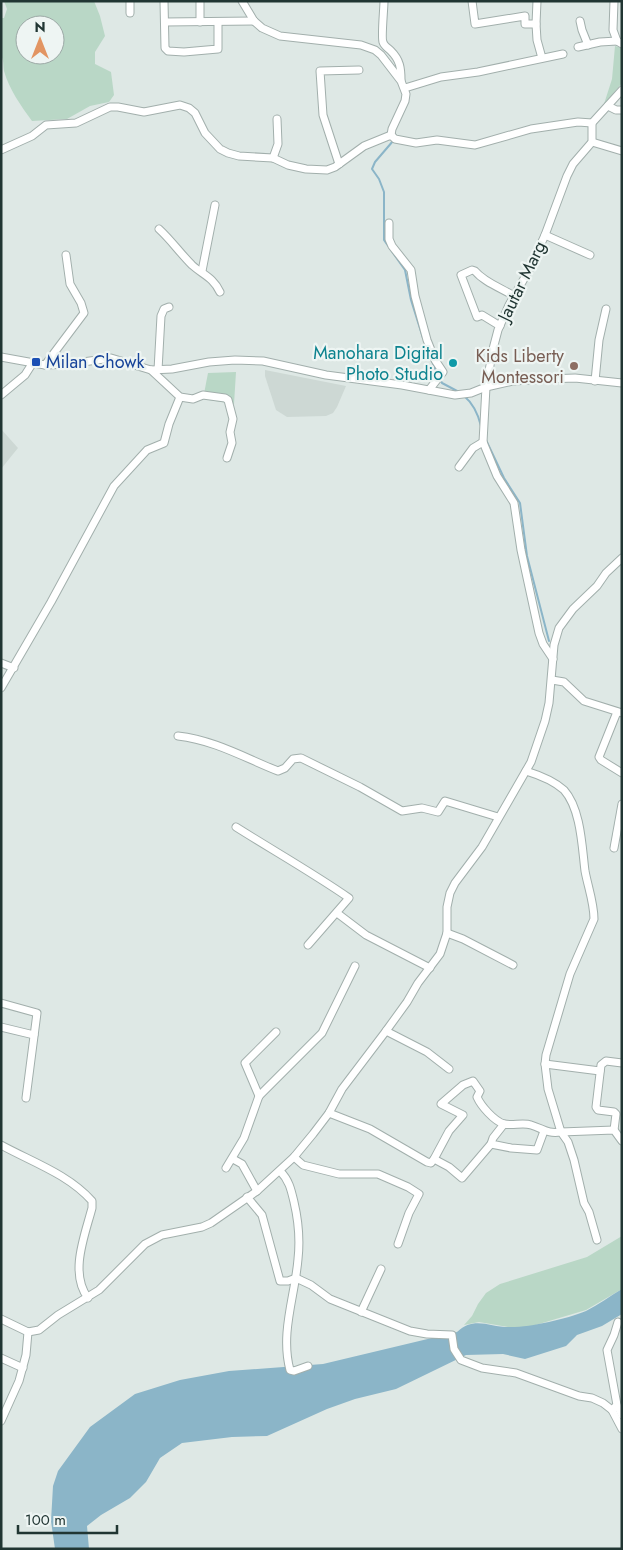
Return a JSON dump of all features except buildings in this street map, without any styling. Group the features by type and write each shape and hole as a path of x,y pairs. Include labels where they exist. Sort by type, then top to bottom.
{"street":[{"path":"130,1 130,13"},
{"path":"164,1 165,48 168,51 218,49 218,22"},
{"path":"200,1 200,22"},
{"path":"242,1 254,21 262,28 280,36 361,45 369,47 381,55 405,88 405,101 391,135"},
{"path":"384,1 382,38 384,44 399,61 401,80"},
{"path":"472,1 475,24 525,16 525,24 536,24"},
{"path":"537,1 537,40 542,58"},
{"path":"578,47 588,44 619,42 613,30 614,1"},
{"path":"165,22 254,21"},
{"path":"580,21 588,44"},
{"path":"405,88 442,77 478,72 563,54"},
{"path":"339,164 323,115 320,71 359,70"},
{"path":"622,90 592,123 592,142 622,151"},
{"path":"1,150 32,136 46,126 76,123 110,107 144,112 180,105 189,108 195,113 198,124 205,133 220,149 228,153 238,156 273,158 288,165 306,168 327,170 364,146 391,135"},
{"path":"608,106 616,110 622,110"},
{"path":"273,158 278,144 278,118"},
{"path":"391,135 395,139 416,143 438,140 475,145 531,129 578,122 592,123"},
{"name":"Jautar Marg","path":"554,659 543,644 540,633 523,558 514,503 497,476 483,442 486,386 493,348 500,326 545,235 567,176 592,142"},
{"path":"202,271 215,205"},
{"path":"390,223 389,239 392,246 411,270 420,318 435,360 442,370 439,378 429,390"},
{"path":"159,229 193,266 215,282 220,292"},
{"path":"545,235 590,255"},
{"path":"45,365 84,313 70,284 66,255"},
{"path":"500,326 482,315 477,317 461,275 472,270 475,271 481,278 488,280 514,296"},
{"path":"154,370 161,316 164,309 169,307"},
{"path":"595,381 599,340 606,309"},
{"path":"1,357 45,365 69,364 111,358 154,370 235,360 263,362 326,375 402,385 455,395 471,393 486,386 513,381 561,378 622,383"},
{"path":"1,395 25,375 32,364"},
{"path":"154,370 180,397 193,399 203,395 228,400 233,419 230,432 232,443 227,458"},
{"path":"1,688 51,602 114,486 147,450 164,444 169,424 180,397"},
{"path":"459,467 474,448 483,442"},
{"path":"1,1318 28,1332 39,1330 99,1290 145,1244 162,1235 202,1227 211,1223 258,1190 294,1157 314,1134 329,1113 342,1089 386,1031 440,954 447,933 447,908 450,893 455,883 482,847 531,762 545,721 552,680 556,637 565,618 622,558"},
{"path":"1,663 14,668"},
{"path":"552,680 564,682 584,701 619,712 599,757 622,773"},
{"path":"178,736 195,738 234,751 278,771 285,768 293,759 301,758 360,787 402,811 422,808 438,812 445,801 498,817"},
{"path":"526,771 557,785 565,791 571,803 578,819 588,890 594,910 594,919 574,962 556,1015 545,1064 548,1089 561,1132 568,1142 574,1160 584,1203 589,1212 597,1240"},
{"path":"614,848 622,804"},
{"path":"236,827 349,898 308,945"},
{"path":"337,913 366,935 430,968"},
{"path":"447,933 513,965"},
{"path":"226,1168 244,1138 259,1096 322,1033 355,966"},
{"path":"1,1003 37,1013 26,1098"},
{"path":"1,1027 34,1035"},
{"path":"386,1031 427,1052 449,1069"},
{"path":"259,1096 245,1063 276,1032"},
{"path":"622,1063 606,1061 601,1065 596,1107 598,1110 614,1112 616,1114 614,1130 622,1141"},
{"path":"545,1064 600,1072"},
{"path":"329,1113 370,1129 431,1163 449,1131 463,1115 441,1104 473,1080 480,1091 477,1097 479,1102 495,1119 504,1124 531,1125 544,1131 561,1132 614,1130"},
{"path":"434,1159 462,1178 491,1144 493,1138 504,1124"},
{"path":"491,1144 537,1150 544,1131"},
{"path":"1,1145 50,1169 86,1194 92,1201 92,1208 80,1254 82,1291 88,1298"},
{"path":"294,1157 303,1165 339,1174 378,1174 408,1187 418,1194 398,1244"},
{"path":"233,1159 242,1164 258,1190"},
{"path":"280,1171 289,1181 297,1214 299,1257 288,1315 287,1356 290,1370 294,1371 308,1366"},
{"path":"247,1197 262,1215 280,1281 296,1278 311,1285 330,1299 415,1333 452,1335 454,1336 454,1349 461,1360 466,1363 516,1374 579,1396 592,1398 615,1407 622,1415"},
{"path":"361,1312 381,1268"},
{"path":"618,1322 607,1350 615,1407 622,1430"},
{"path":"1,1421 4,1407 19,1381 23,1368 28,1332"},
{"path":"1,1358 23,1368"}],"shaded area":[{"path":"265,370 346,386 333,413 326,416 287,417 276,410 265,376"},
{"path":"1,429 18,448 1,469"}],"green space":[{"path":"4,1 94,1 105,36 95,52 95,64 111,72 114,95 109,102 90,106 67,119 32,121 12,91 4,71 1,55 1,18 4,18 7,9"},
{"path":"615,46 622,48 622,83 604,104 612,79"},
{"path":"236,372 234,404 203,399 208,373"},
{"path":"622,1236 622,1289 586,1310 529,1327 508,1327 479,1322 464,1325 486,1293 500,1284 587,1257"}],"water":[{"path":"622,1289 622,1314 602,1326 577,1335 566,1346 525,1359 503,1354 466,1355 396,1389 355,1399 327,1409 267,1436 232,1437 182,1443 160,1458 146,1482 130,1498 101,1515 87,1526 89,1549 55,1549 51,1521 53,1486 58,1471 90,1427 135,1394 180,1380 229,1371 323,1364 457,1332 470,1324 511,1327 549,1322 586,1311"}],"waterway":[{"path":"393,141 375,162 372,169 379,179 384,192 384,240 405,270 411,300 423,338"},
{"path":"425,345 438,375"},
{"path":"440,379 442,383 459,392"},
{"path":"464,396 475,410 481,426"},
{"path":"486,440 504,478 520,503 527,556 549,641"}],"place":[{"name":"Milan Chowk","path":"36,362"},
{"name":"Manohara Digital Photo Studio","path":"453,363"},
{"name":"Kids Liberty Montessori","path":"574,366"}]}
